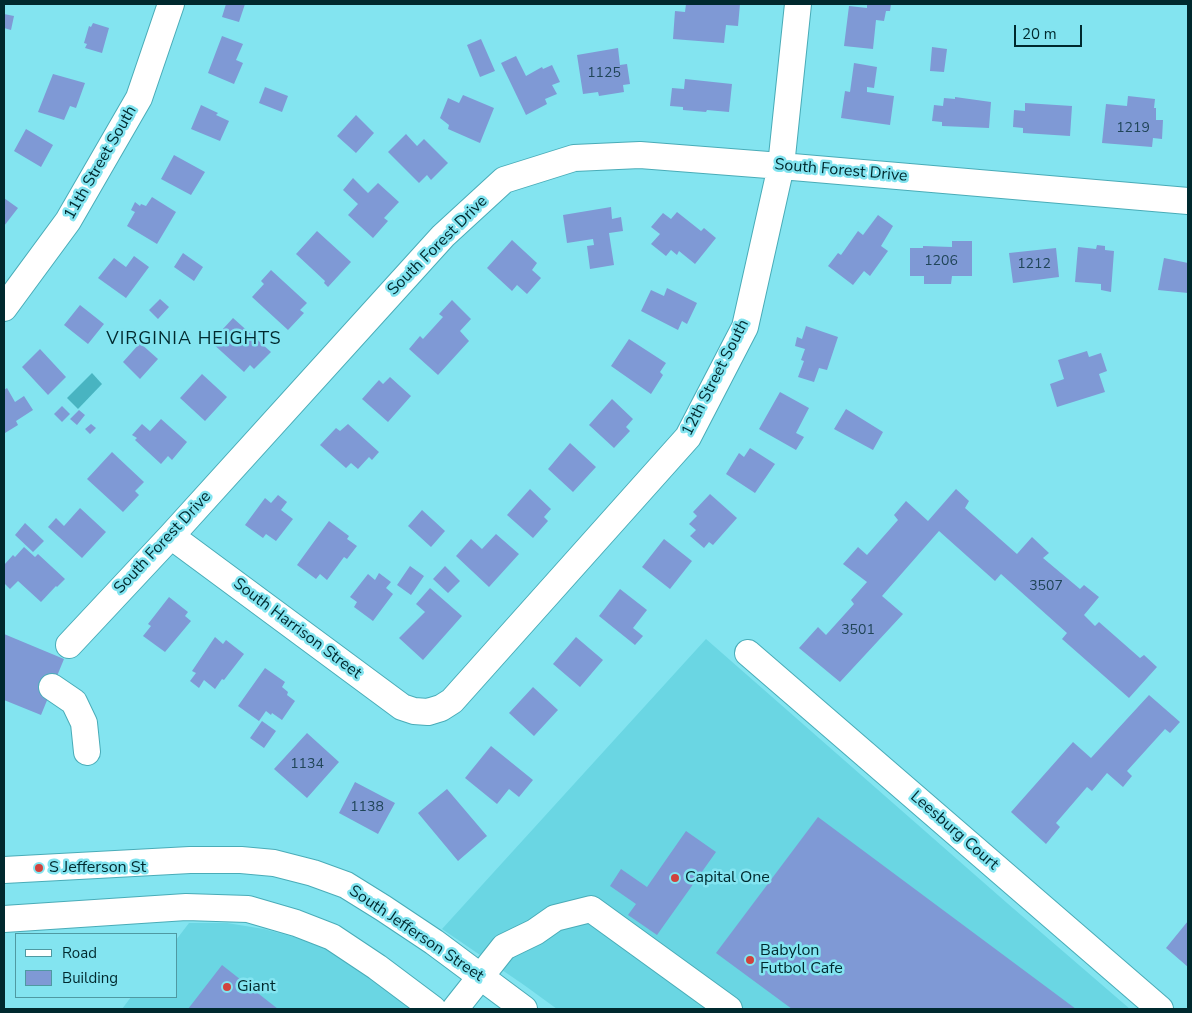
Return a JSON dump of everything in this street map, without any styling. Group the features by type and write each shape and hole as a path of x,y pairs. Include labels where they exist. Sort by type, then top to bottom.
{"street":[{"name":"11th Street South","path":"4,308 68,221 138,98 171,4"},
{"name":"12th Street South","path":"428,712 441,708 452,701 688,437 745,327 781,166 798,4"},
{"name":"South Forest Drive","path":"69,644 171,536 443,236 504,180 574,158 640,156 781,166 1188,201"},
{"name":"South Harrison Street","path":"171,536 402,707 414,711 428,712"},
{"name":"Leesburg Court","path":"748,653 867,746 1049,901 1160,1009"},
{"path":"52,687 74,702 84,723 87,752"},
{"name":"South Jefferson Street","path":"4,870 190,860 241,860 274,863 313,873 346,885 434,942 524,1009"},
{"path":"4,919 186,907 248,909 296,923 332,937 377,967 433,1009"},
{"path":"455,1009 504,947 535,932 555,918 591,909 729,1009"}],"shaded area":[{"path":"92,373 102,384 78,409 67,398"},
{"path":"706,639 1130,1009 557,1009 442,929"},
{"path":"189,923 227,923 264,929 301,939 338,954 421,1009 122,1009 130,998 178,998 178,937"}],"building":[{"path":"226,4 245,4 239,22 222,17"},
{"path":"686,4 740,4 738,26 726,25 724,43 673,39 675,11 685,12"},
{"path":"867,4 891,4 890,11 886,11 884,21 876,20 873,49 844,46 849,6 867,8"},
{"path":"4,14 14,16 11,30 4,28"},
{"path":"93,23 109,28 102,53 85,48 87,44 84,43 89,26 91,27"},
{"path":"222,36 243,44 236,60 243,63 234,84 208,73"},
{"path":"481,39 495,71 480,77 467,45"},
{"path":"932,47 947,49 944,72 930,71"},
{"path":"618,48 620,65 627,64 630,84 623,85 624,92 599,96 598,92 583,94 577,55"},
{"path":"516,56 526,76 542,67 543,69 552,65 560,82 552,85 557,94 545,99 547,104 526,115 501,63"},
{"path":"854,63 877,67 874,88 867,87 867,92 894,96 890,125 841,118 845,91 850,92"},
{"path":"53,74 85,83 76,108 70,106 64,120 38,112"},
{"path":"685,79 732,84 729,112 683,110 683,107 670,106 672,88 684,89"},
{"path":"265,87 288,96 282,112 259,103"},
{"path":"463,95 494,108 480,143 448,129 449,125 440,118 448,98 459,103"},
{"path":"1128,96 1155,99 1156,120 1163,120 1162,139 1153,138 1152,147 1102,143 1106,104 1127,106"},
{"path":"955,97 991,102 989,128 942,126 942,122 932,121 934,105 943,106 944,98 955,99"},
{"path":"1025,103 1072,106 1070,136 1023,133 1023,128 1013,127 1014,110 1025,111"},
{"path":"201,105 229,121 220,141 191,129"},
{"path":"356,115 374,133 356,153 337,136"},
{"path":"26,129 53,145 41,167 14,151"},
{"path":"406,134 417,146 424,139 448,163 431,180 427,175 419,183 388,152"},
{"path":"174,155 205,172 191,195 161,179"},
{"path":"353,178 368,193 378,183 399,202 384,218 388,221 373,238 348,215 358,204 343,190"},
{"path":"152,197 176,212 157,244 127,226 135,212 131,210 135,202 140,206 141,204 146,206"},
{"path":"4,198 18,208 4,226"},
{"path":"611,207 612,219 621,217 623,231 609,233 614,265 590,269 587,246 594,245 593,239 567,243 563,215"},
{"path":"677,212 701,231 704,228 716,238 695,264 679,251 677,255 671,250 666,256 651,244 660,234 651,227 663,213 671,219"},
{"path":"878,215 893,226 881,246 888,251 870,276 864,271 853,285 828,266 838,253 841,255 858,231 863,235"},
{"path":"317,231 351,262 328,287 324,283 325,281 296,254"},
{"path":"512,240 537,263 532,270 541,278 527,294 517,285 512,291 487,268"},
{"path":"952,241 972,241 972,276 952,276 951,284 924,284 924,276 910,276 910,248 923,248 923,246 952,247"},
{"path":"1097,245 1105,246 1105,250 1114,251 1111,292 1101,290 1101,284 1075,282 1078,247 1096,249"},
{"path":"1056,248 1059,277 1013,283 1009,253"},
{"path":"183,253 203,267 194,281 174,267"},
{"path":"134,256 149,267 126,298 98,278 114,258 126,267"},
{"path":"1164,258 1188,263 1188,293 1158,290"},
{"path":"271,270 307,303 300,310 304,313 288,330 252,297 264,284 261,281"},
{"path":"667,288 697,303 687,324 682,321 678,330 641,311 651,290 664,296"},
{"path":"160,299 169,307 158,319 149,310"},
{"path":"452,300 471,319 460,331 469,341 438,375 409,349 420,336 423,339 443,317 439,314"},
{"path":"80,305 104,324 88,344 64,325"},
{"path":"233,318 271,352 254,369 250,365 244,372 211,342"},
{"path":"806,326 838,337 827,370 819,368 814,382 798,377 804,361 801,360 805,349 795,346 797,337 802,339"},
{"path":"629,339 666,363 660,372 663,375 651,394 611,366"},
{"path":"140,343 158,359 140,379 123,362"},
{"path":"40,349 66,377 48,395 22,367"},
{"path":"1087,351 1089,357 1101,353 1107,371 1099,374 1105,392 1057,407 1050,384 1064,379 1058,360"},
{"path":"202,374 227,397 205,421 180,398"},
{"path":"390,377 411,396 388,422 362,399 379,380 383,384"},
{"path":"7,388 15,402 24,396 33,410 16,421 18,425 5,433 4,390"},
{"path":"780,392 809,408 796,433 804,437 796,450 759,429"},
{"path":"612,399 633,419 626,427 630,431 614,448 589,425"},
{"path":"62,406 70,414 62,422 54,414"},
{"path":"846,409 883,432 873,450 834,429"},
{"path":"79,410 85,415 77,425 70,419"},
{"path":"161,419 187,442 172,460 168,456 161,464 132,435 142,424 150,431"},
{"path":"91,424 96,428 90,434 85,429"},
{"path":"348,424 379,452 372,460 369,457 358,469 351,463 346,468 320,445 336,428 340,431"},
{"path":"570,443 596,467 573,492 548,469"},
{"path":"750,448 775,464 755,493 726,474 739,453 744,457"},
{"path":"112,452 144,482 135,491 139,495 123,512 87,479"},
{"path":"530,489 551,509 544,517 548,521 533,538 507,515"},
{"path":"956,489 969,501 965,508 1017,554 1032,537 1049,553 1043,558 1080,589 1084,585 1099,597 1084,615 1095,626 1099,622 1140,658 1144,655 1157,667 1129,698 1062,639 1067,633 1001,574 995,581 939,531 882,596 903,614 840,682 799,648 818,627 826,635 854,604 851,600 867,582 843,564 858,547 867,555 898,520 894,515 906,501 928,521"},
{"path":"710,494 737,518 713,545 709,542 704,548 690,536 696,530 689,524 697,516 693,512"},
{"path":"278,495 287,502 281,510 293,519 276,541 266,534 263,538 245,525 265,498 271,503"},
{"path":"80,508 106,532 82,558 48,527 56,518 64,526"},
{"path":"422,510 445,531 431,547 408,526"},
{"path":"329,521 349,536 347,539 357,546 347,559 344,557 327,580 320,574 316,579 297,565"},
{"path":"25,523 44,541 33,552 15,535"},
{"path":"496,534 519,554 489,587 456,556 471,539 482,549"},
{"path":"664,539 692,561 670,589 642,567"},
{"path":"24,547 35,557 38,554 65,579 41,602 18,581 10,589 4,583 4,565"},
{"path":"410,566 424,576 411,595 397,585"},
{"path":"445,566 460,581 448,593 433,579"},
{"path":"379,573 391,582 386,588 393,594 373,621 354,607 357,602 350,597 368,574 375,580"},
{"path":"430,588 462,616 423,660 399,638 425,612 416,604"},
{"path":"620,589 647,610 633,628 643,636 635,645 599,616"},
{"path":"169,597 188,612 185,616 191,621 165,652 143,636 151,626 148,624"},
{"path":"4,634 64,659 41,715 4,700"},
{"path":"215,637 223,644 226,640 244,654 215,689 204,680 199,688 190,681 196,673 192,671"},
{"path":"576,637 603,660 580,687 553,664"},
{"path":"265,668 285,682 282,687 288,692 287,695 295,701 282,720 266,711 259,721 238,706"},
{"path":"533,687 558,710 534,736 509,713"},
{"path":"1149,695 1180,722 1170,733 1165,729 1127,771 1132,776 1123,787 1107,773 1092,791 1087,787 1056,823 1060,827 1046,844 1011,812 1073,742 1091,758"},
{"path":"262,721 276,731 264,748 250,738"},
{"path":"307,733 339,762 307,798 274,769"},
{"path":"491,746 533,780 519,797 509,789 497,804 465,778"},
{"path":"355,782 395,803 378,834 339,813"},
{"path":"447,789 487,836 458,861 418,813"},
{"path":"818,817 1076,1009 792,1009 716,953"},
{"name":"Capital One","path":"686,831 716,852 657,935 628,915 636,904 610,886 621,869 647,887"},
{"path":"1188,921 1188,967 1166,948"},
{"name":"Giant","path":"222,965 278,1009 188,1009"}],"place":[{"name":"S Jefferson St","path":"39,868"},
{"name":"Capital One","path":"675,878"},
{"name":"Babylon Futbol Cafe","path":"750,960"},
{"name":"Giant","path":"227,987"}],"district":[{"name":"VIRGINIA HEIGHTS","path":"194,340"}]}
